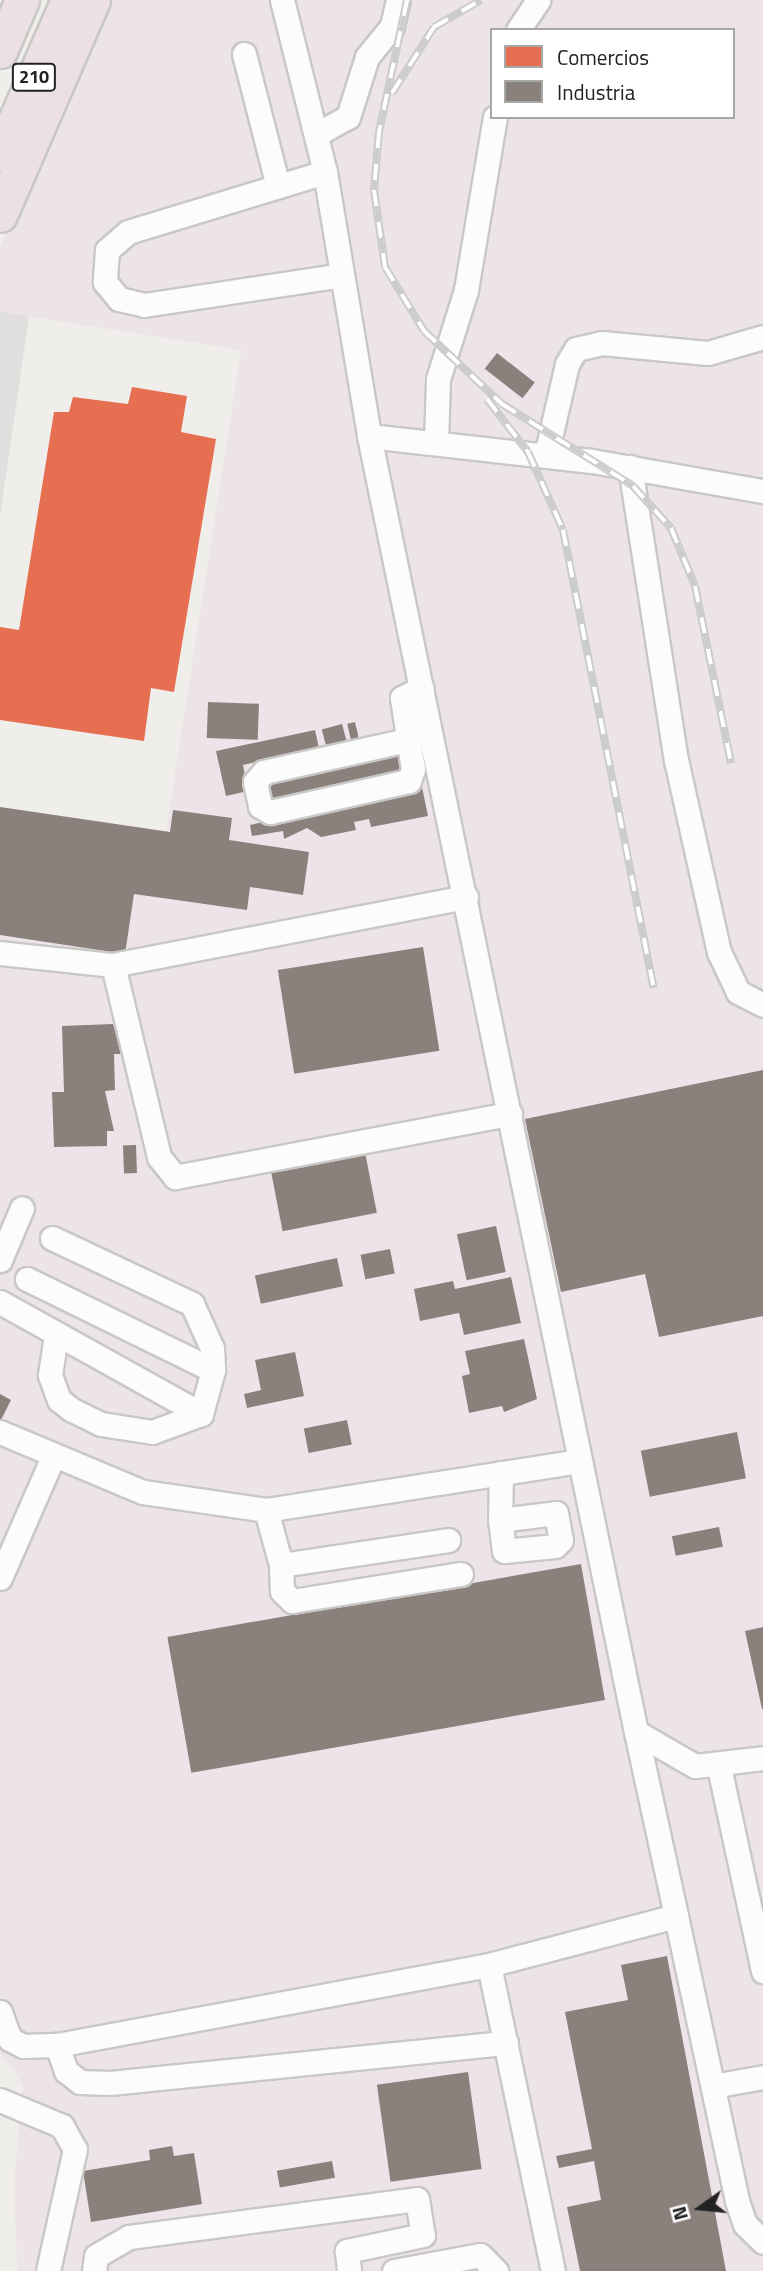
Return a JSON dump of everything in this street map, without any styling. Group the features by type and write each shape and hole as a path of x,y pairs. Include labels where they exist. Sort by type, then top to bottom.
{"highway":[{"name":"210","path":"0,51 22,0"},
{"name":"210","path":"0,155 68,0"},
{"path":"0,215 93,0"}],"lane":[{"path":"282,0 326,172 369,436 636,1732 737,2201 763,2242"},
{"path":"317,134 348,117 366,57 392,26 398,0"},
{"path":"519,28 538,0"},
{"path":"244,54 278,186"},
{"path":"436,443 438,379 466,290 495,119"},
{"path":"326,172 128,232 107,250 109,290 144,305 342,275"},
{"path":"545,455 567,364 576,349 602,343 708,352 763,337"},
{"path":"369,436 545,455 763,491"},
{"path":"630,467 676,760 719,952 738,992 763,1005"},
{"path":"407,740 264,772 255,782 260,806 270,812 409,781 407,740 402,698 422,688"},
{"path":"0,953 113,965 466,897"},
{"path":"113,965 159,1157 175,1177 510,1114"},
{"path":"0,1261 22,1208"},
{"path":"52,1238 192,1304 205,1322 213,1370 201,1414"},
{"path":"27,1279 213,1370"},
{"path":"0,1302 201,1414"},
{"path":"56,1335 50,1375 59,1399 72,1410 101,1424 152,1432 201,1414"},
{"path":"0,1432 52,1459 143,1492 266,1510 580,1461"},
{"path":"0,1578 52,1459"},
{"path":"500,1520 501,1473"},
{"path":"266,1510 281,1565 282,1591 292,1601 461,1574"},
{"path":"281,1565 448,1540"},
{"path":"636,1732 695,1766 719,1767 763,1758"},
{"path":"719,1767 763,1970"},
{"path":"0,2012 9,2039 23,2046 57,2045 489,1965 676,1916"},
{"path":"489,1965 553,2271"},
{"path":"57,2045 66,2071 80,2082 110,2083 506,2043"},
{"path":"713,2086 763,2077"},
{"path":"0,2100 62,2126 75,2149 48,2271"},
{"path":"94,2271 105,2247 129,2236 417,2199 423,2235 347,2250 349,2271"},
{"path":"394,2271 480,2255 496,2271"}],"shaded area":[{"path":"107,0 763,0 763,2271 17,2271 14,2179 23,2086 0,2052 0,807 166,831 241,350 0,312 0,247"},
{"path":"0,312 29,316 0,517"}],"building: Comercios":[{"path":"132,387 187,396 181,432 216,439 174,692 151,688 144,741 0,720 0,627 19,630 54,412 69,412 73,397 128,404"}],"building: Industria":[{"path":"497,353 535,383 523,398 485,369"},
{"path":"208,702 259,704 258,740 207,738"},
{"path":"355,722 359,740 351,741 347,724"},
{"path":"342,724 347,743 327,749 322,729"},
{"path":"315,730 319,748 243,765 248,791 226,796 216,751"},
{"path":"400,749 406,773 266,808 260,784"},
{"path":"422,787 428,816 371,827 369,819 354,822 356,830 321,837 307,828 284,839 283,831 252,836 250,825"},
{"path":"0,807 170,832 173,810 232,818 229,840 309,852 303,895 250,887 247,910 134,894 125,954 0,935"},
{"path":"423,947 439,1051 294,1074 278,970"},
{"path":"113,1024 122,1054 114,1054 115,1090 105,1091 114,1131 107,1131 107,1146 54,1147 52,1092 64,1092 62,1026"},
{"path":"763,1070 763,1316 659,1337 645,1274 561,1292 525,1119"},
{"path":"123,1145 136,1145 137,1173 124,1173"},
{"path":"365,1152 377,1213 283,1231 271,1170"},
{"path":"496,1226 506,1272 467,1280 457,1234"},
{"path":"390,1249 395,1274 365,1279 361,1255"},
{"path":"337,1258 343,1286 261,1304 255,1275"},
{"path":"511,1277 521,1323 464,1335 459,1313 420,1321 414,1289 453,1281 455,1289"},
{"path":"524,1339 537,1399 504,1412 502,1406 469,1413 462,1376 470,1374 465,1351"},
{"path":"295,1352 304,1396 247,1408 244,1394 261,1390 255,1360"},
{"path":"0,1394 11,1400 0,1422"},
{"path":"347,1420 352,1445 309,1453 304,1428"},
{"path":"737,1432 746,1478 650,1497 641,1451"},
{"path":"719,1527 723,1547 676,1556 672,1536"},
{"path":"581,1564 605,1700 191,1773 167,1637"},
{"path":"763,1627 763,1709 762,1709 745,1631"},
{"path":"667,1956 726,2271 580,2271 567,2207 601,2200 594,2161 559,2168 556,2156 592,2149 565,2012 628,2000 621,1965"},
{"path":"468,2072 482,2169 391,2182 377,2085"},
{"path":"172,2146 174,2156 194,2153 202,2204 91,2222 83,2171 150,2160 149,2150"},
{"path":"332,2161 335,2178 280,2187 277,2171"}],"railway":[{"path":"407,0 379,132 374,190 385,267 424,331 502,404 633,486 671,528 695,586 731,763"},
{"path":"392,93 434,27 481,0"},
{"path":"487,399 528,452 563,530 654,988"}]}
